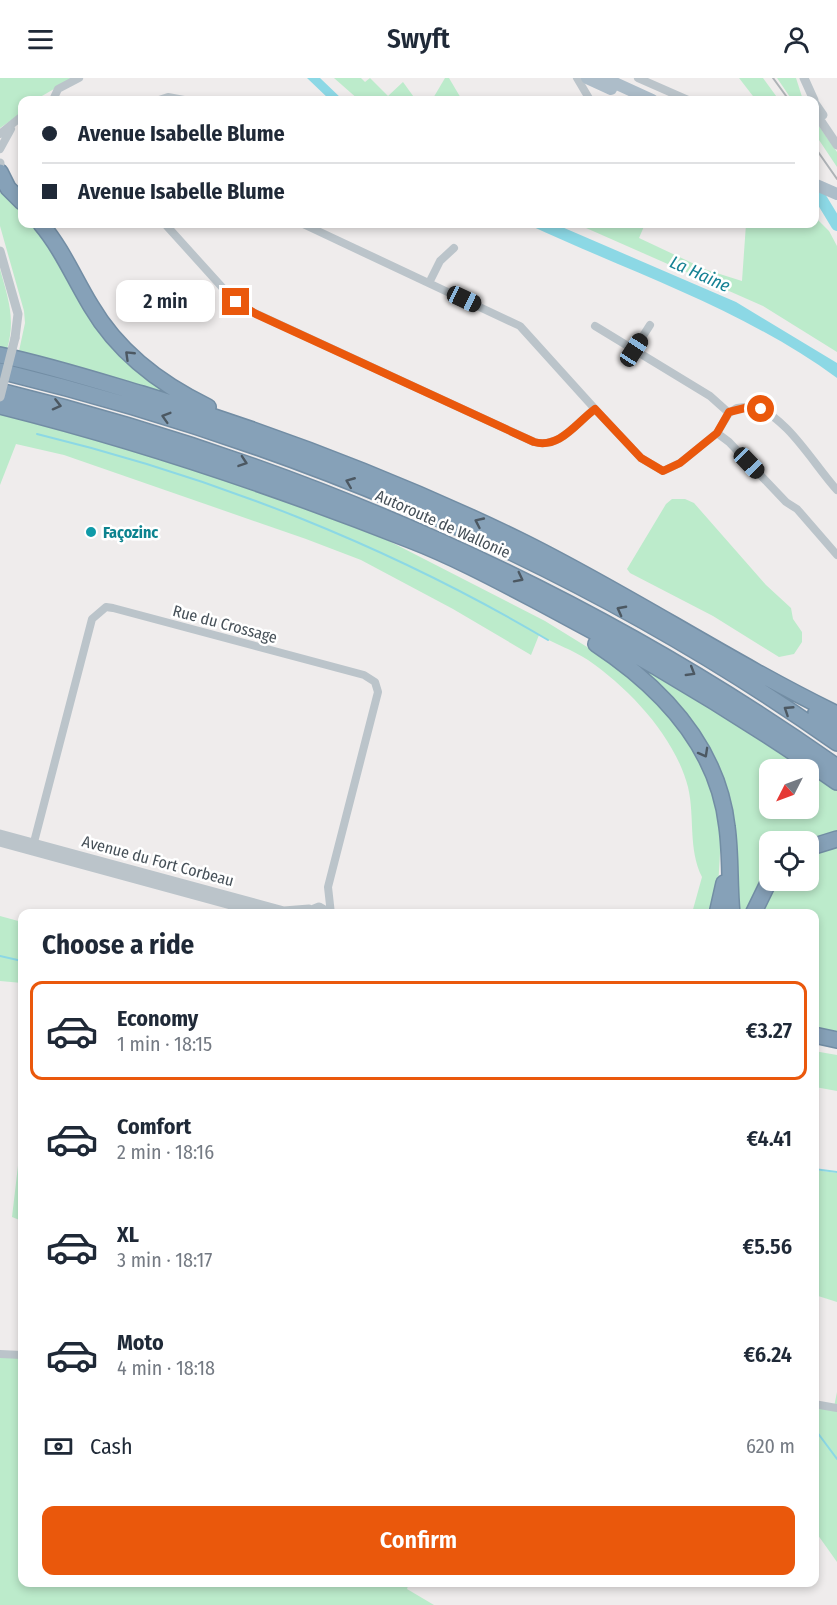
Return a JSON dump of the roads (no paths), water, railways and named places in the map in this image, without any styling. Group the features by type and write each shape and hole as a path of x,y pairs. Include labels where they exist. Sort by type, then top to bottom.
{"highway":[{"path":"0,172 8,188 18,198"},
{"path":"44,228 60,250 99,319 131,357 182,394 270,436"},
{"path":"0,355 90,379 270,436 363,471 518,540 666,619 752,670 837,726"},
{"name":"Autoroute de Wallonie","path":"0,371 88,393 263,448 426,514 511,553 671,638 837,743"},
{"name":"Autoroute de Wallonie","path":"0,391 85,411 257,466 419,531 521,579 661,654 738,700 837,767"},
{"path":"0,406 168,452 252,480 458,562 577,622 731,713 837,782"},
{"path":"384,531 547,614 613,655 647,682 679,715 704,751 723,805 732,909"},
{"path":"752,670 837,714"},
{"path":"819,845 837,839"},
{"path":"719,909 724,892 724,860 728,847"},
{"path":"755,909 764,891"},
{"path":"819,1036 837,1040"},
{"path":"819,1044 837,1048"}],"main road":[{"path":"587,78 625,96"},
{"path":"604,78 643,96"},
{"path":"819,177 837,186"},
{"path":"819,186 837,194"}],"street":[{"path":"55,96 58,89 79,78"},
{"path":"577,78 588,96"},
{"path":"638,78 679,96"},
{"path":"802,78 807,96"},
{"path":"802,78 811,96"},
{"path":"819,108 837,134"},
{"path":"819,118 837,145"},
{"path":"0,149 18,120"},
{"path":"0,134 12,127"},
{"path":"169,228 230,296 246,309 534,442 548,443 560,439 595,409"},
{"path":"312,228 523,328 641,458 663,471 680,463 717,433 729,412 753,406 761,409 802,445 837,490"},
{"path":"429,283 440,261 454,248"},
{"path":"0,251 18,314 15,338 0,397"},
{"path":"634,350 650,325"},
{"path":"595,326 710,396 729,412"},
{"path":"717,433 729,442 786,502 797,509 837,555"},
{"name":"Rue du Crossage","path":"32,846 92,619 106,607 113,608 364,675 375,681 378,692 327,891"},
{"name":"Avenue du Fort Corbeau","path":"0,834 32,846 247,909"},
{"name":"Avenue du Fort Corbeau","path":"0,842 32,846 276,909"},
{"path":"311,909 327,891"},
{"path":"327,891 330,909"},
{"path":"0,1354 18,1355"},
{"path":"819,1405 837,1408"}],"water":[{"path":"307,78 320,78 339,96 326,96"},
{"path":"536,228 564,228 736,302 837,363 837,378 764,332 725,312"}],"waterway":[{"path":"819,195 837,225"},
{"path":"37,434 170,471 300,518 427,575 548,640"},
{"path":"0,956 18,960"},
{"path":"819,1170 837,1172"},
{"path":"819,1435 837,1459"}],"railway":[{"path":"773,78 786,96"},
{"path":"819,153 837,179"}],"place":[{"name":"Façozinc","path":"91,532"}],"water label":[{"name":"La Haine","path":"700,274"}]}
